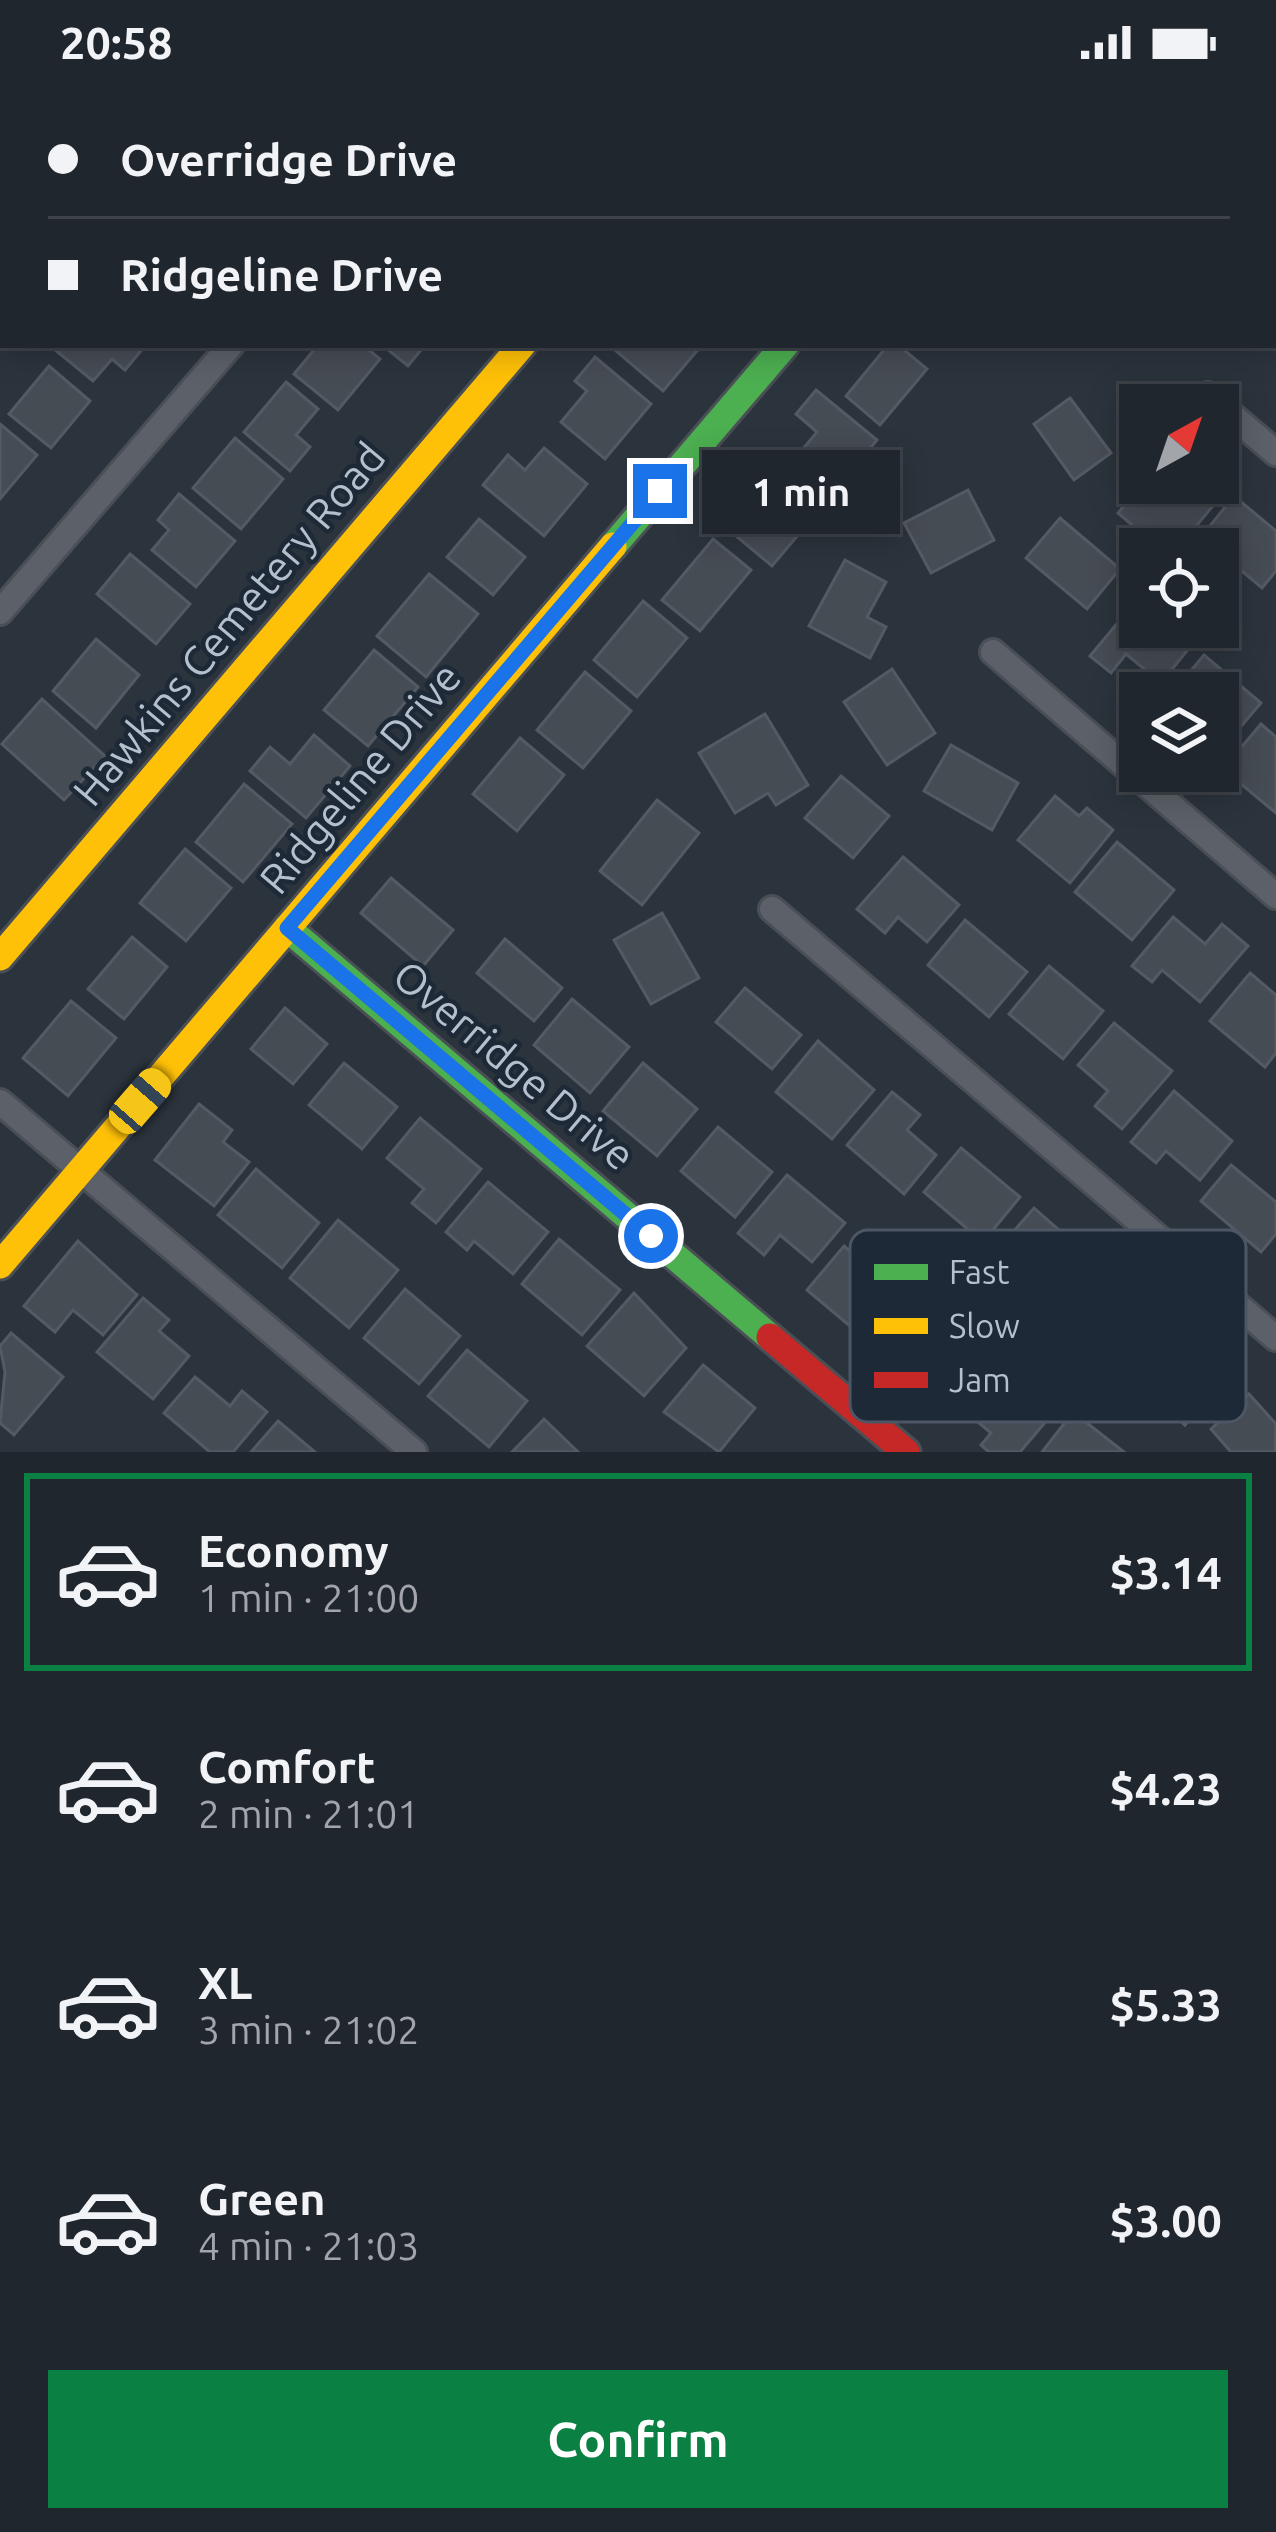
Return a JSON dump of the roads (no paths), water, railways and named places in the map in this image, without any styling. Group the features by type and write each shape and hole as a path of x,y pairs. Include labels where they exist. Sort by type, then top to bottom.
{"street":[{"path":"0,612 228,348"},
{"name":"Hawkins Cemetery Road","path":"0,957 520,348"},
{"name":"Ridgeline Drive","path":"0,1265 781,348"},
{"path":"1239,421 1276,453"},
{"path":"993,652 1276,896"},
{"path":"772,909 1149,1230"},
{"name":"Overridge Drive","path":"287,928 850,1405"},
{"path":"0,1102 414,1452"},
{"path":"1246,1312 1276,1338"},
{"name":"Overridge Drive","path":"871,1422 906,1452"}]}
